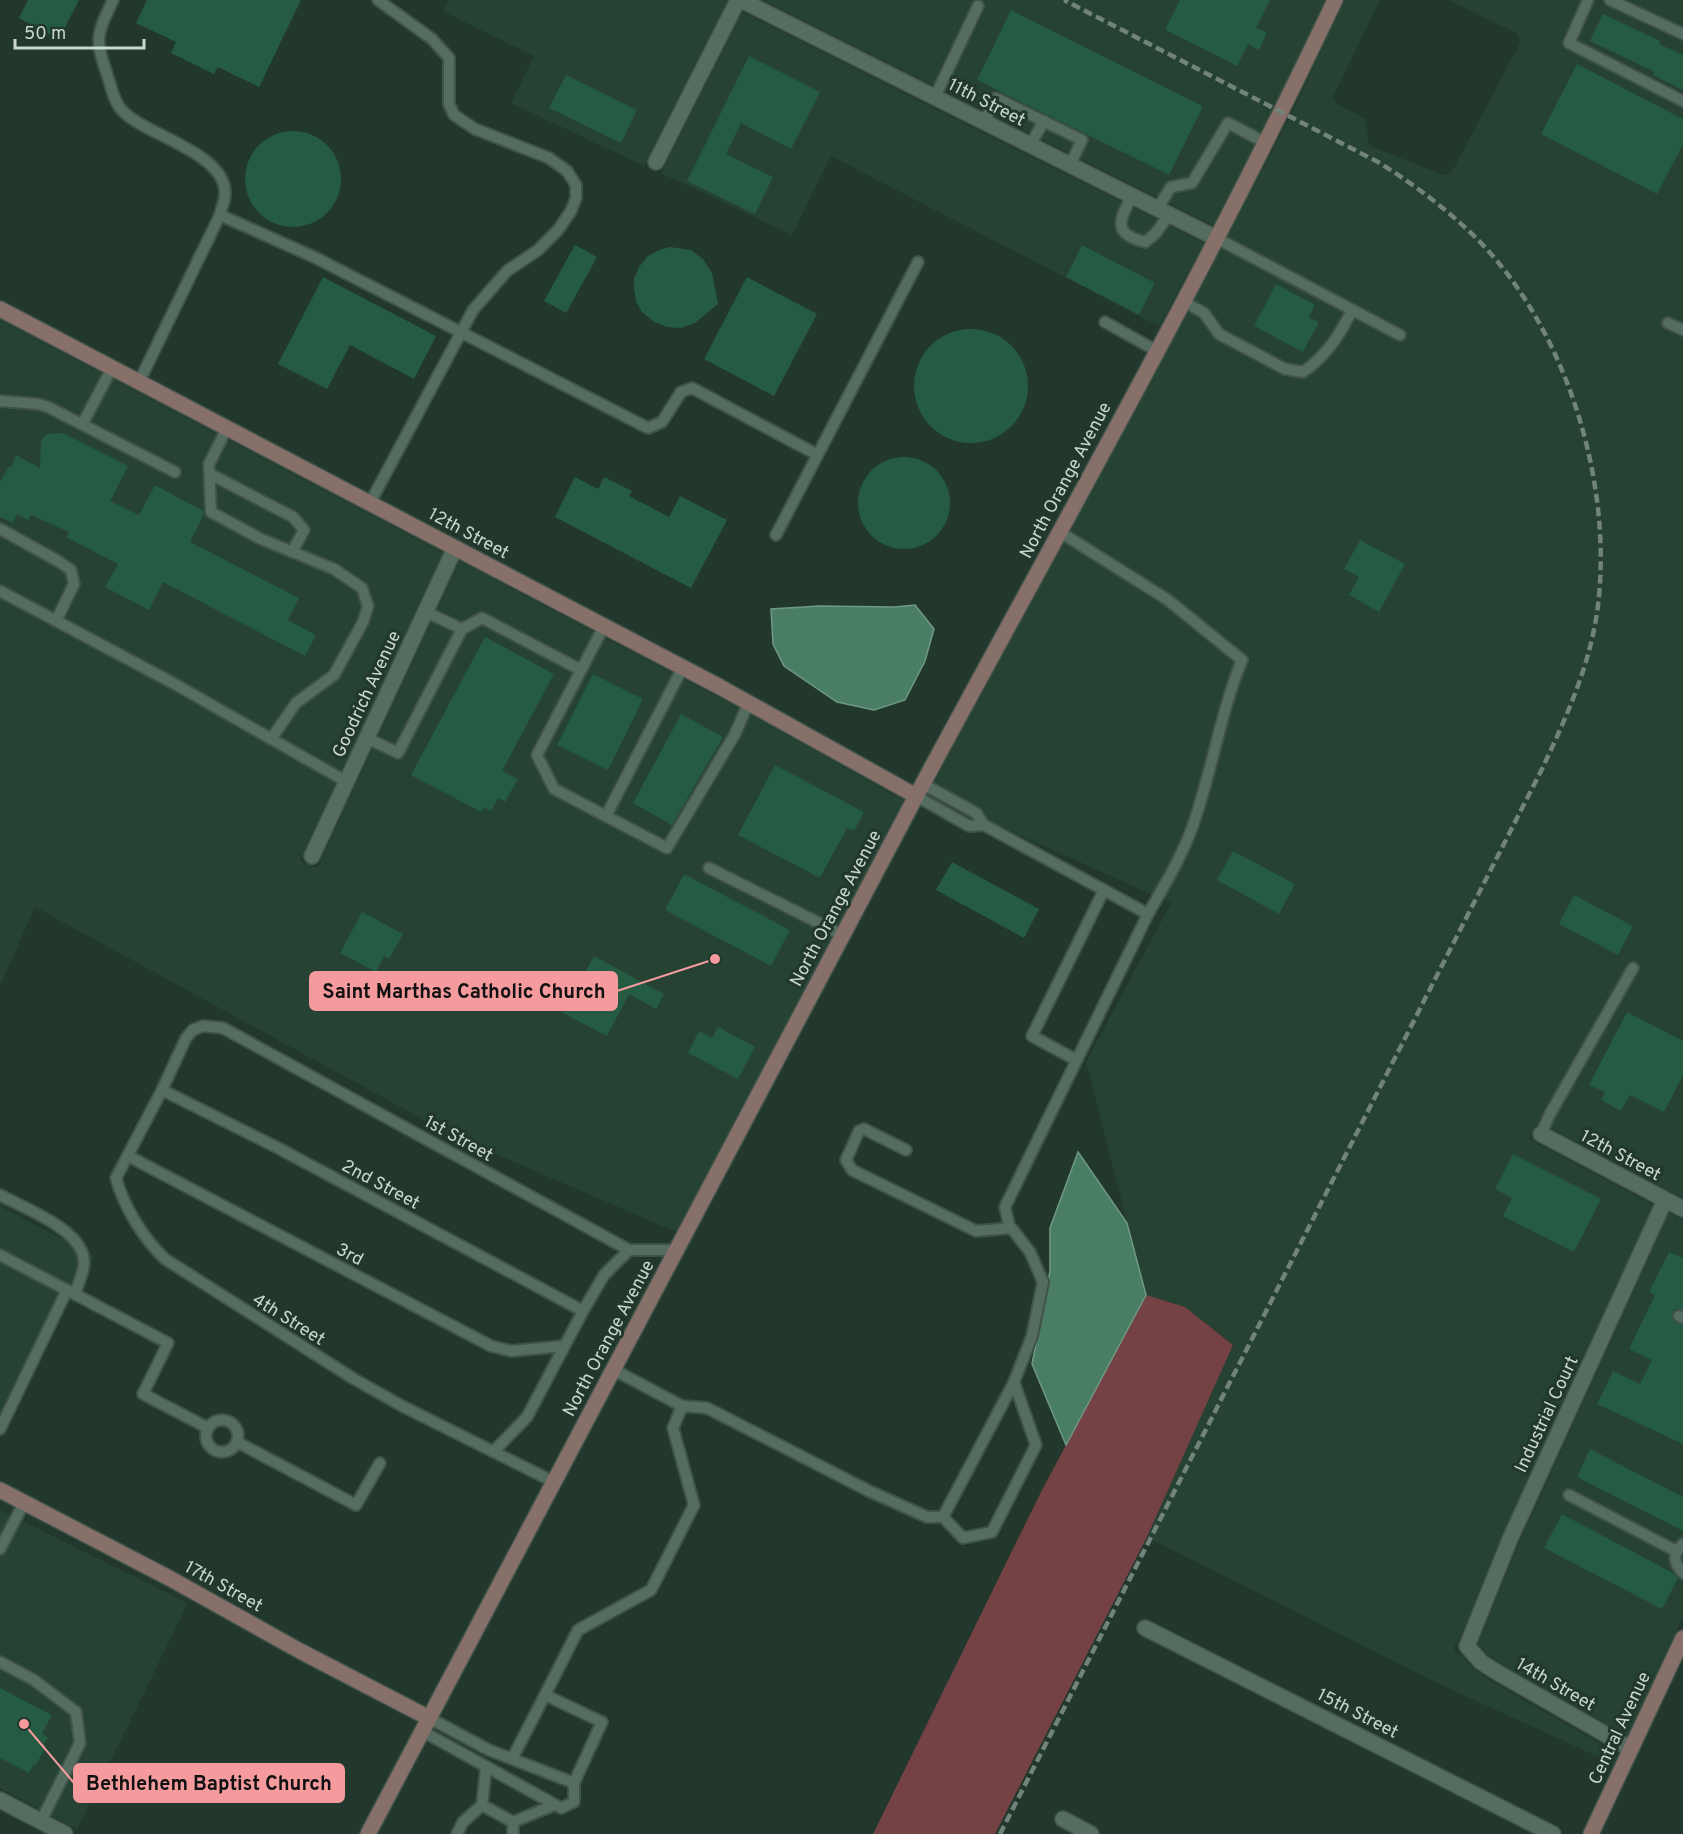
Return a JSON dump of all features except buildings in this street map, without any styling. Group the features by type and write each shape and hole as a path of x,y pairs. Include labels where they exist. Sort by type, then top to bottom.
{"street":[{"name":"11th Street","path":"739,0 1216,238"},
{"path":"656,162 739,0"},
{"name":"North Orange Avenue","path":"368,1834 920,790 1157,351 1266,142 1335,0"},
{"name":"12th Street","path":"0,309 920,790"},
{"name":"Goodrich Avenue","path":"312,856 456,548"},
{"name":"12th Street","path":"1541,1134 1683,1209"},
{"name":"Industrial Court","path":"1467,1646 1510,1539 1665,1200"},
{"name":"17th Street","path":"0,1490 171,1579 300,1651 425,1725"},
{"name":"15th Street","path":"1145,1628 1552,1834"},
{"name":"Central Avenue","path":"1591,1834 1631,1749 1677,1666 1683,1638"},
{"name":"14th Street","path":"1467,1646 1480,1662 1631,1749"},
{"path":"0,1800 65,1834"},
{"path":"1063,1820 1091,1834"}],"lane":[{"path":"113,0 99,34 98,50 116,104 128,116 204,158 219,175 226,192 220,215 139,382"},
{"path":"370,504 473,310 507,270 538,250 558,230 571,211 576,198 576,185 567,171 549,158 475,129 454,115 448,104 449,58 432,39 378,0"},
{"path":"1588,0 1569,43 1683,102"},
{"path":"1610,0 1683,34"},
{"path":"935,97 978,6"},
{"path":"984,122 996,98 1044,121 1082,140 1070,165"},
{"path":"1030,145 1044,121"},
{"path":"1132,196 1121,217 1120,225 1123,232 1145,242 1151,239 1171,187 1192,183 1228,123 1266,142"},
{"path":"220,215 316,258 648,428 662,422 681,392 692,388 816,453"},
{"path":"1216,238 1400,334"},
{"path":"776,535 816,453 918,262"},
{"path":"1183,301 1204,313 1219,334 1285,369 1303,372 1319,361 1343,329 1352,310"},
{"path":"1105,322 1157,351"},
{"path":"1668,323 1683,330"},
{"path":"83,423 112,368"},
{"path":"0,401 38,404 83,423 175,472"},
{"path":"227,428 208,464 211,512 261,539 334,570 362,588 368,606 363,622 334,675 296,703 271,739"},
{"path":"210,474 293,517 304,530 292,552"},
{"path":"0,529 71,570 74,584 56,621"},
{"path":"943,1517 1014,1382 1032,1336 1043,1282 1030,1252 1011,1228 1005,1207 1191,830 1216,739 1242,660 1168,600 1060,532"},
{"path":"0,591 173,683 347,782"},
{"path":"426,612 462,629"},
{"path":"367,738 398,753 462,629 482,618 581,670"},
{"path":"604,626 537,755 554,789 667,848 735,734 749,702"},
{"path":"606,816 683,667"},
{"path":"920,790 969,826 984,825 1148,914"},
{"path":"709,868 843,935"},
{"path":"1076,1060 1032,1036 1104,890"},
{"path":"1541,1134 1550,1114 1633,968"},
{"name":"4th Street","path":"204,1026 193,1030 186,1038 116,1178 119,1191 144,1235 165,1259 354,1379 402,1406 554,1482"},
{"name":"1st Street","path":"204,1026 223,1028 629,1250"},
{"name":"2nd Street","path":"162,1090 278,1148 583,1311"},
{"path":"906,1150 864,1129 859,1131 846,1160 852,1170 976,1231 1011,1228"},
{"name":"3rd","path":"128,1156 491,1346 511,1351 564,1346"},
{"path":"0,1195 56,1225 73,1237 82,1250 84,1264 0,1429"},
{"path":"493,1452 527,1417 604,1275 629,1250 677,1250"},
{"path":"0,1255 168,1343 143,1394 208,1428"},
{"path":"614,1370 682,1406 707,1408 870,1491 927,1517 943,1517 963,1538 992,1532 1036,1445 1014,1382"},
{"path":"512,1760 578,1630 651,1590 694,1505 673,1428 682,1406"},
{"path":"219,1420 229,1421 237,1429 237,1442 227,1451 216,1451 206,1440 208,1428 219,1420"},
{"path":"237,1442 356,1505 380,1463"},
{"path":"1569,1495 1680,1547 1674,1556 1677,1566 1683,1573"},
{"path":"0,1549 24,1503"},
{"path":"0,1662 34,1680 76,1712 80,1743 41,1821"},
{"path":"425,1725 486,1768 561,1808 574,1802 574,1783 602,1722 545,1695"},
{"path":"425,1725 574,1783"},
{"path":"457,1834 463,1822 482,1805 486,1768"},
{"path":"482,1805 513,1822"},
{"path":"513,1822 554,1805"},
{"path":"513,1822 513,1834"}],"shaded area":[{"path":"449,0 728,0 644,166 511,103 534,56 443,11"},
{"path":"763,0 1326,0 1275,107 1213,225"},
{"path":"1345,0 1380,0 1333,98 1336,103 1366,119 1368,141 1371,146 1448,175 1453,170 1519,45 1520,39 1516,33 1449,0 1683,0 1683,1198 1539,1122 1529,1139 1653,1205 1502,1536 1459,1641 1454,1647 1455,1653 1461,1655 1473,1669 1489,1680 1618,1754 1614,1764 1435,1682 1147,1537 1233,1345 1185,1307 1146,1295 1086,1062 1171,903 928,794 1220,251 1291,115"},
{"path":"742,12 1204,243 1159,326 831,156 792,235 661,173"},
{"path":"0,320 443,553 300,861 317,868 459,561 744,711 904,801 676,1232 450,1134 35,907 0,986"},
{"path":"915,605 934,629 925,661 905,700 874,710 837,702 784,666 773,644 771,609"},
{"path":"1078,1152 1127,1223 1146,1295 1066,1445 1032,1364 1050,1271 1050,1228"},
{"path":"0,1206 94,1256 0,1419"},
{"path":"1669,1213 1683,1220 1683,1617 1627,1736 1500,1663 1478,1644 1519,1543"},
{"path":"1146,1295 1185,1307 1233,1345 1147,1537 995,1834 873,1834 1041,1492"},
{"path":"0,1510 188,1603 77,1829 0,1788"}],"railway":[{"path":"1000,1834 1541,771 1568,711 1590,648 1598,605 1601,558 1598,509 1590,459 1577,410 1559,362 1536,317 1509,276 1478,240 1431,198 1378,162 1064,0"}],"place":[{"name":"Saint Marthas Catholic Church","path":"715,959"},
{"name":"Bethlehem Baptist Church","path":"24,1724"}]}
